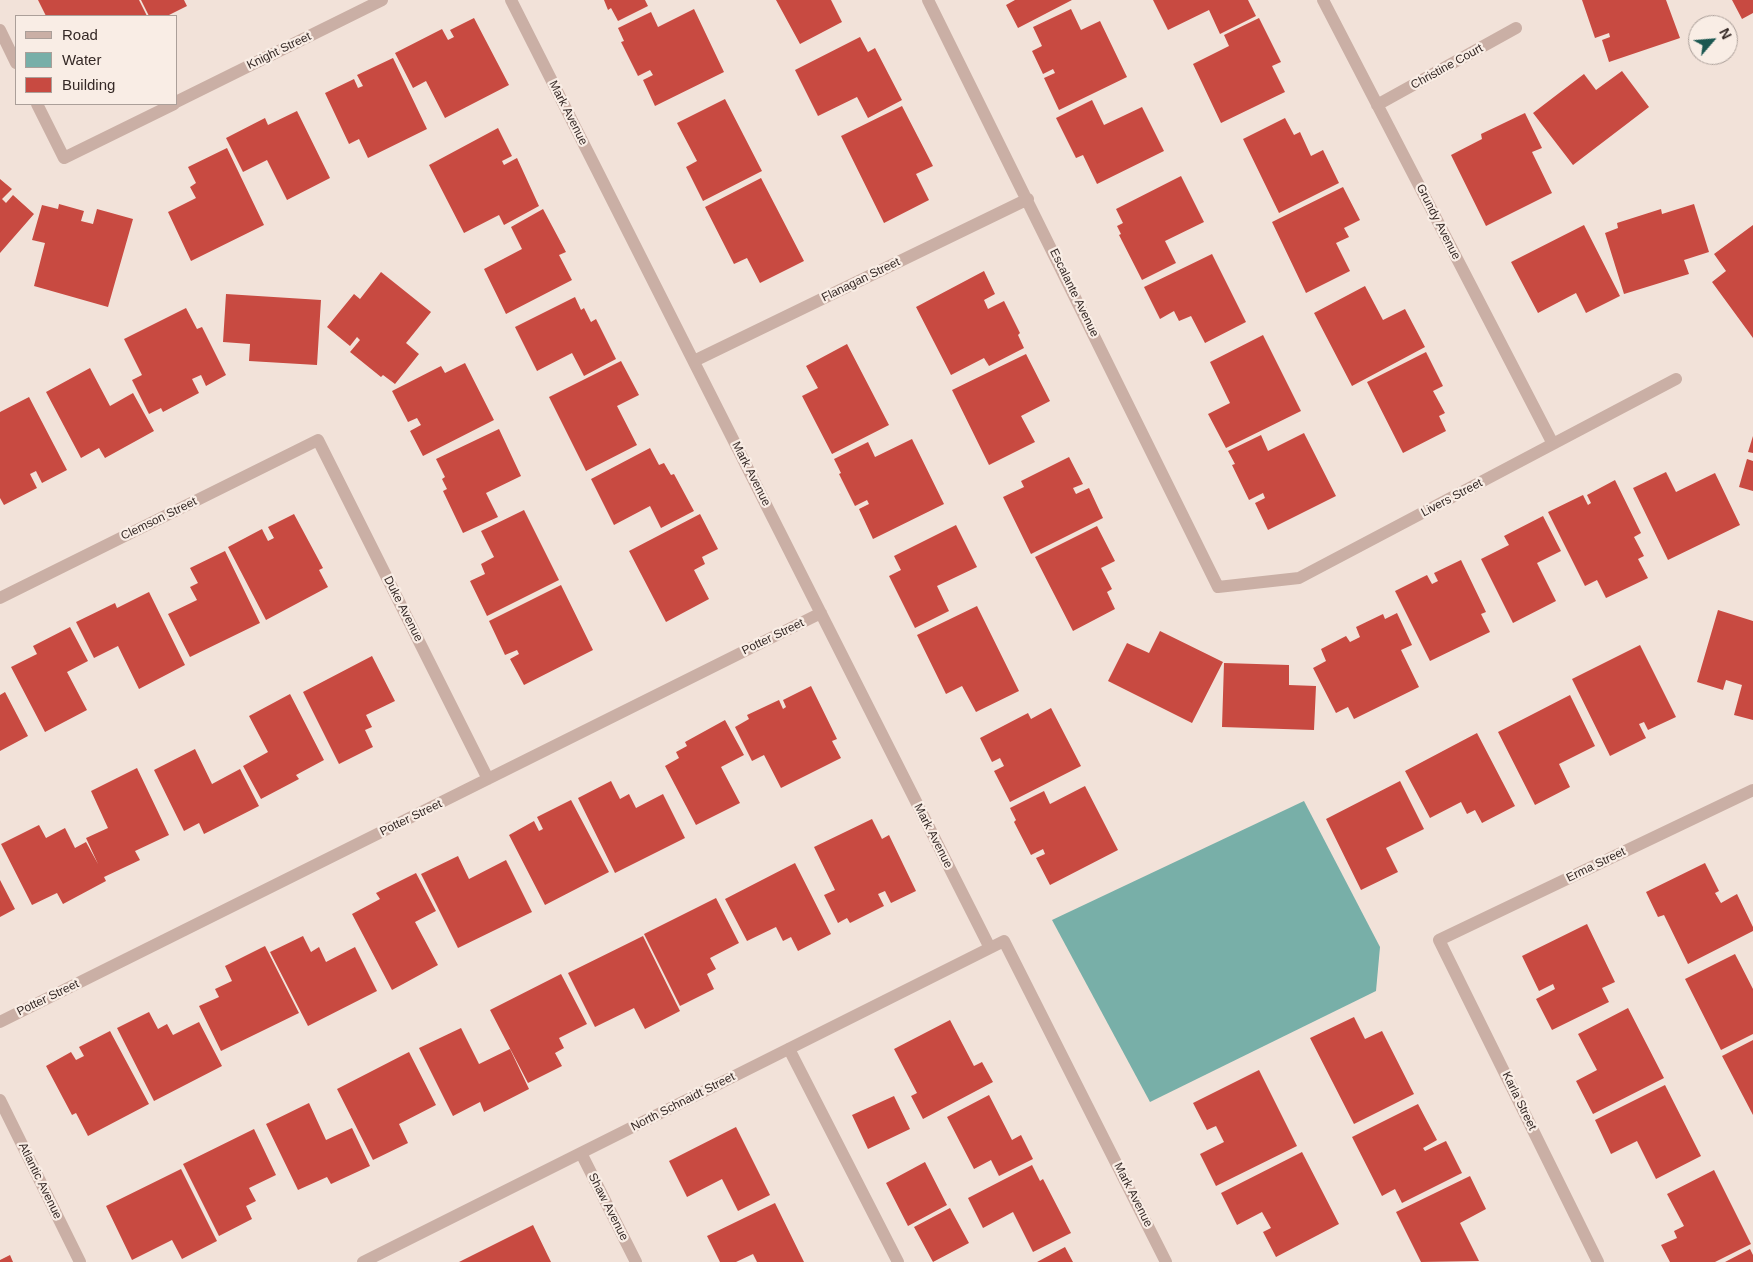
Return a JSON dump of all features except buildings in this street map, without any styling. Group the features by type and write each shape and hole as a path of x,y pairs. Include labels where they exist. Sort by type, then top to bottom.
{"street":[{"name":"Knight Street","path":"178,102 382,0"},
{"name":"Mark Avenue","path":"512,0 990,948"},
{"name":"Escalante Avenue","path":"928,0 1028,199 1218,587"},
{"name":"Grundy Avenue","path":"1323,0 1553,444"},
{"name":"Christine Court","path":"1378,105 1516,28"},
{"path":"0,30 15,60"},
{"name":"Knight Street","path":"38,105 64,158 171,105"},
{"name":"Flanagan Street","path":"694,361 1028,199"},
{"name":"Livers Street","path":"1218,587 1299,578 1676,379"},
{"name":"Clemson Street","path":"0,598 318,440"},
{"name":"Duke Avenue","path":"318,440 488,779"},
{"name":"Potter Street","path":"0,1022 821,613"},
{"name":"Erma Street","path":"1439,940 1753,790"},
{"name":"Karla Street","path":"1439,940 1598,1262"},
{"name":"Mark Avenue","path":"1004,942 1166,1262"},
{"name":"North Schnaidt Street","path":"366,1261 1004,942"},
{"path":"789,1049 898,1262"},
{"name":"Atlantic Avenue","path":"0,1100 80,1262"},
{"name":"Shaw Avenue","path":"581,1153 636,1262"}],"water":[{"path":"1304,801 1380,947 1376,991 1150,1102 1052,920"}]}
